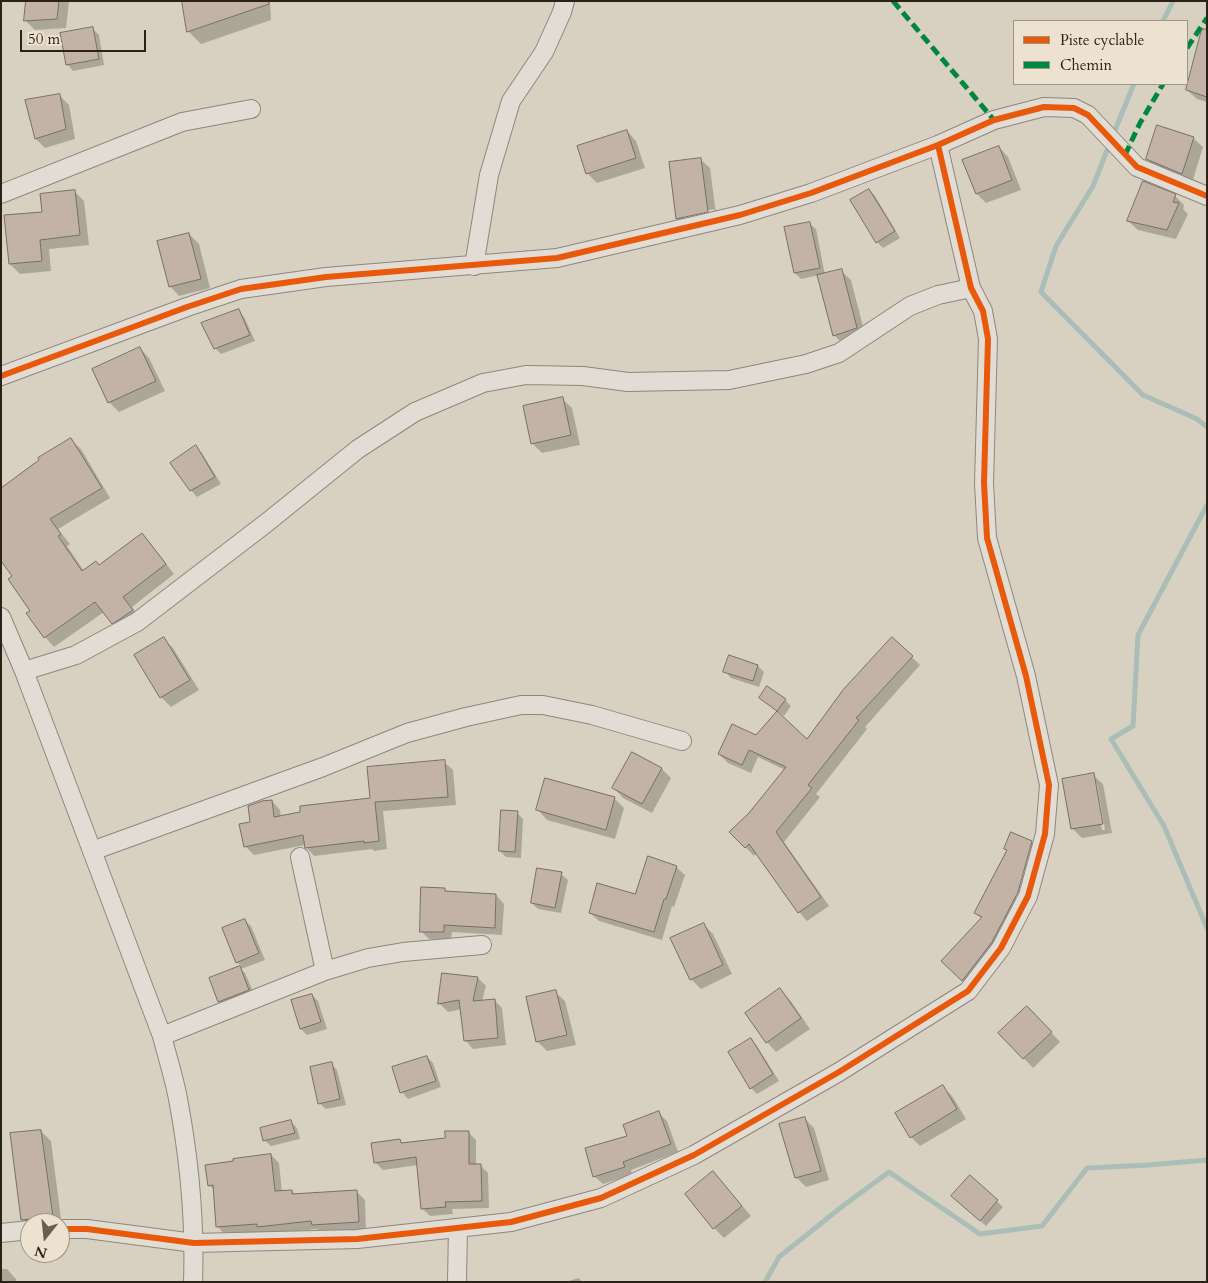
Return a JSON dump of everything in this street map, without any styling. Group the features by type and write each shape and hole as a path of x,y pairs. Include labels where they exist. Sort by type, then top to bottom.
{"street":[{"path":"474,266 489,175 511,101 544,52 565,1"},
{"path":"1,376 241,289 326,277 557,258 740,215 811,193 938,145 994,120 1044,107 1074,108 1088,115 1137,167 1207,196"},
{"path":"1,194 182,122 251,109"},
{"path":"70,1229 87,1229 194,1243 356,1239 511,1222 601,1198 694,1155 839,1072 968,991 1001,948 1028,896 1045,834 1049,785 1026,676 987,538 984,483 988,339 983,311 971,288 938,145"},
{"path":"24,671 76,655 137,622 265,524 358,449 415,412 483,383 526,375 583,376 628,382 729,380 806,364 839,353 910,306 938,295 971,288"},
{"path":"1,617 24,671 162,1036 178,1098 186,1158 194,1243 193,1282"},
{"path":"92,851 323,767 407,734 466,717 521,705 543,705 592,714 682,741"},
{"path":"300,857 325,971"},
{"path":"162,1036 325,971 368,958 404,952 482,945"},
{"path":"457,1282 458,1228"},
{"path":"1,1233 20,1231"}],"building":[{"path":"26,1 59,1 57,19 24,21"},
{"path":"182,1 268,1 269,4 187,32"},
{"path":"93,27 99,59 66,65 60,33"},
{"path":"1202,29 1207,29 1207,97 1186,90"},
{"path":"60,94 66,129 35,139 25,100"},
{"path":"1157,125 1194,137 1182,174 1146,159"},
{"path":"627,130 636,158 586,174 577,146"},
{"path":"999,146 1012,180 976,194 962,160"},
{"path":"701,158 708,212 676,219 669,162"},
{"path":"1143,181 1176,194 1173,202 1179,203 1167,230 1127,221"},
{"path":"869,189 895,231 876,243 850,200"},
{"path":"75,190 80,235 40,240 42,261 9,264 4,215 42,212 40,194"},
{"path":"810,222 820,268 794,273 784,227"},
{"path":"189,233 201,279 169,287 157,241"},
{"path":"842,269 857,328 833,336 817,275"},
{"path":"239,309 250,335 214,349 201,323"},
{"path":"140,347 156,381 108,403 92,369"},
{"path":"563,397 571,435 531,444 523,406"},
{"path":"71,438 102,488 50,519 61,534 58,536 82,571 96,561 99,565 142,533 166,564 123,597 133,610 112,624 95,602 44,638 26,613 30,611 8,579 12,576 1,561 1,488 39,460 38,458"},
{"path":"196,445 215,477 190,491 170,463"},
{"path":"164,637 190,680 160,698 134,655"},
{"path":"892,637 913,656 856,718 859,720 808,785 812,788 776,832 821,897 798,913 749,844 745,848 729,832 749,813 786,767 749,750 742,765 718,754 732,724 756,735 777,711 807,739 843,690"},
{"path":"729,655 758,665 753,681 723,672"},
{"path":"767,686 786,699 777,711 759,698"},
{"path":"632,752 662,768 642,804 612,788"},
{"path":"445,760 448,797 375,802 379,841 305,848 303,835 244,847 239,824 250,822 248,806 272,800 274,817 300,812 300,806 370,798 367,767"},
{"path":"1094,773 1103,824 1071,829 1062,779"},
{"path":"545,778 615,797 606,830 536,810"},
{"path":"501,810 518,811 515,852 499,851"},
{"path":"1011,832 1032,841 1018,892 992,942 962,981 941,961 982,917 974,913 1007,850 1004,849"},
{"path":"648,856 677,866 654,932 589,913 597,883 635,894"},
{"path":"537,868 562,872 555,908 531,903"},
{"path":"421,887 445,888 445,891 496,894 495,928 444,925 444,932 420,932"},
{"path":"245,919 259,953 236,963 222,928"},
{"path":"704,923 723,965 690,980 670,938"},
{"path":"240,966 249,990 218,1002 209,978"},
{"path":"442,973 478,977 473,1001 495,999 498,1038 464,1041 459,1000 438,1004"},
{"path":"780,988 801,1018 766,1043 745,1013"},
{"path":"556,990 567,1035 536,1042 526,997"},
{"path":"312,994 321,1022 300,1029 291,1000"},
{"path":"1027,1006 1052,1032 1023,1059 998,1033"},
{"path":"751,1038 773,1074 750,1089 728,1052"},
{"path":"427,1056 436,1081 400,1093 392,1067"},
{"path":"332,1062 340,1099 318,1104 310,1067"},
{"path":"943,1085 957,1109 910,1138 895,1113"},
{"path":"659,1111 671,1144 623,1162 625,1167 593,1177 585,1148 627,1136 623,1125"},
{"path":"805,1117 821,1171 795,1178 779,1124"},
{"path":"291,1120 295,1133 263,1141 260,1128"},
{"path":"41,1130 52,1213 20,1213 10,1133"},
{"path":"445,1131 469,1131 469,1164 481,1164 482,1201 445,1202 446,1207 421,1209 416,1157 374,1163 371,1143 400,1139 401,1143 445,1138"},
{"path":"271,1154 275,1191 292,1190 292,1194 357,1190 359,1222 312,1225 311,1221 257,1227 257,1224 216,1227 213,1185 208,1186 205,1165"},
{"path":"713,1171 742,1206 713,1229 685,1194"},
{"path":"970,1175 998,1200 980,1221 951,1196"}],"waterway":[{"path":"1164,20 1173,1"},
{"path":"1113,135 1134,85"},
{"path":"1110,143 1093,186 1056,246 1041,292 1143,395 1197,419 1207,427"},
{"path":"1207,505 1138,635 1133,726 1111,739 1164,826 1207,928"},
{"path":"765,1282 779,1257 889,1172 980,1234 1042,1226 1087,1168 1207,1160"}],"marked path":[{"path":"893,1 994,120"},
{"path":"1188,46 1207,18"},
{"path":"1125,155 1140,123 1162,85"}],"cycle path":[{"path":"1,376 241,289 326,277 557,258 740,215 811,193 938,145 994,120 1044,107 1074,108 1088,115 1137,167 1207,196"},
{"path":"70,1229 87,1229 194,1243 357,1239 511,1222 601,1198 694,1155 839,1072 968,991 1001,948 1028,896 1045,834 1049,785 1026,676 987,538 984,483 988,339 983,311 971,288 938,145"}]}
